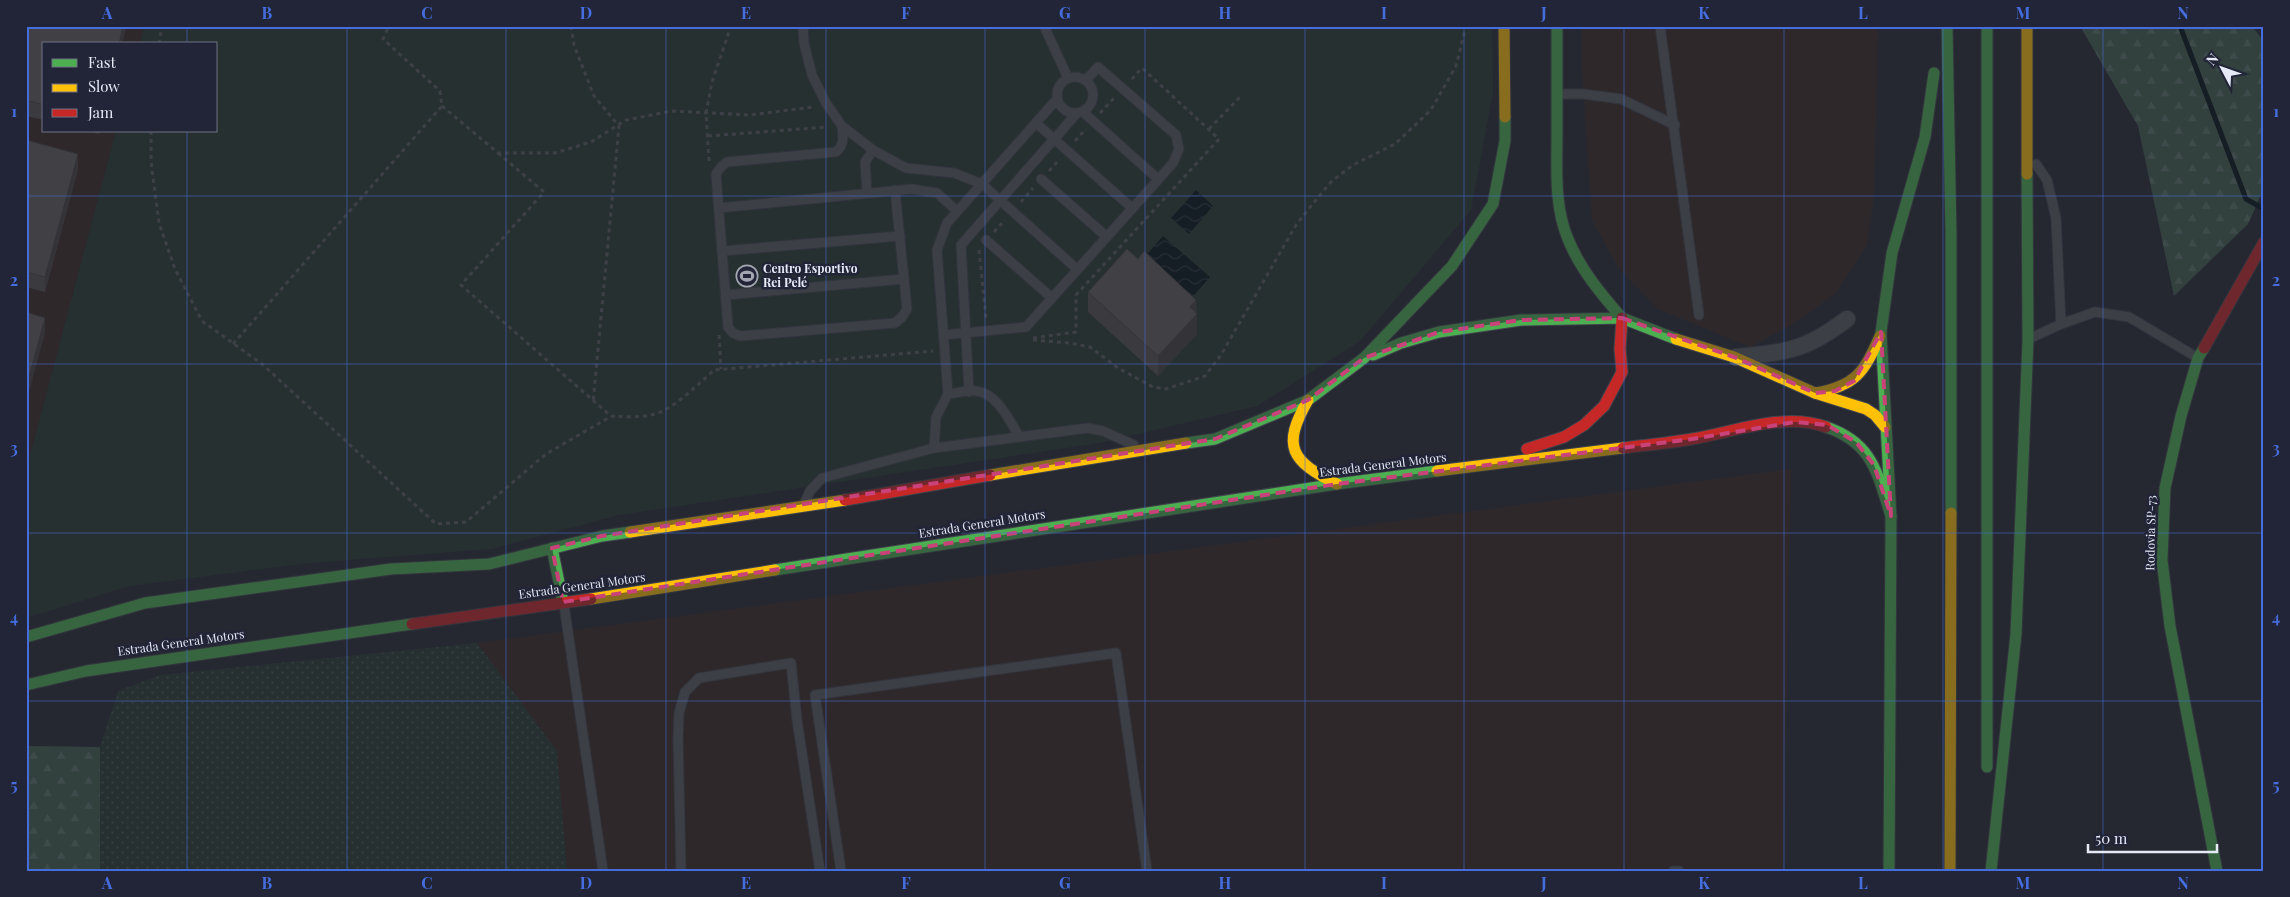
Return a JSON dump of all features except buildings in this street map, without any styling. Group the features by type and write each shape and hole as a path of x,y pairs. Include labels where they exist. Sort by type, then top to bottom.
{"main road":[{"path":"26,638 95,616 145,603 391,569 489,564 602,536 802,507 1143,449 1215,439 1308,400 1364,358 1452,266 1493,204 1504,141 1504,26"},
{"path":"1448,470 1542,445 1564,437 1584,425 1604,406 1622,372 1620,349 1622,318 1596,289 1579,262 1567,238 1560,208 1557,177 1558,26"},
{"path":"1889,871 1891,516 1884,427 1881,332 1892,253 1925,137 1933,91 1938,26"},
{"path":"1947,26 1952,236 1950,871"},
{"path":"1987,26 1987,781"},
{"path":"1991,871 2016,634 2028,340 2027,26"},
{"name":"Rodovia SP-73","path":"2217,871 2170,626 2162,560 2165,488 2181,416 2198,358 2264,242"},
{"path":"1364,358 1401,343 1440,332 1521,320 1622,318 1688,343 1734,357 1815,393 1866,409 1875,415 1884,427"},
{"path":"1815,393 1835,391 1854,381 1862,372 1881,332"},
{"path":"1308,400 1296,419 1293,429 1294,452 1302,464 1336,484"},
{"name":"Estrada General Motors","path":"26,685 86,671 563,602 1336,484 1692,439 1770,423 1812,422 1844,433 1856,442 1874,465 1891,516"},
{"path":"552,548 563,602"},
{"path":"1987,801 1987,871"}],"street":[{"path":"1734,357 1780,353 1803,347 1828,333 1847,319"}],"lane":[{"path":"803,26 804,43 812,75 826,103 842,126 873,150 906,168 954,172 982,184 1077,269"},
{"path":"1044,26 1068,78"},
{"path":"1660,26 1675,125 1699,315"},
{"path":"944,335 1026,327 1173,163 1179,149 1176,136 1098,67 1086,80"},
{"path":"934,448 936,417 948,394 937,250 947,223 1057,99 1058,87 1068,78 1074,76 1086,80 1091,84 1094,96 1088,108 1080,113 1054,139 961,245 969,392"},
{"path":"1558,94 1583,94 1622,99 1675,125"},
{"path":"1057,99 1064,110 1080,113 1158,179"},
{"path":"1036,123 1132,208"},
{"path":"842,126 844,142 836,152 727,162 721,166 716,174 728,327 733,334 740,336 895,323 902,317 907,309 895,190"},
{"path":"867,193 865,162 873,150"},
{"path":"2027,150 2047,180 2056,218 2061,324"},
{"path":"1041,179 1107,236"},
{"path":"719,208 912,189 937,193 958,211"},
{"path":"722,250 900,236"},
{"path":"986,240 1052,298"},
{"path":"726,295 904,279"},
{"path":"2028,340 2061,324 2095,312 2129,317 2198,358"},
{"path":"948,394 976,391 987,395 997,402 1019,436"},
{"path":"802,507 810,491 822,478 934,448 1088,428 1103,431 1143,449"},
{"path":"563,602 603,871"},
{"path":"841,871 815,695 1116,653 1147,871"},
{"path":"681,871 678,738 679,713 685,692 699,678 791,663 796,720 820,871"},
{"path":"1673,871 1679,871"}],"path":[{"path":"159,42 162,26"},
{"path":"389,26 383,39 440,90 442,106 498,153 555,153 591,142 626,120 672,111 749,116 809,109 826,103"},
{"path":"571,26 574,45 594,96 619,126 594,403"},
{"path":"706,113 712,82 731,26"},
{"path":"1027,339 1090,347 1118,368 1154,387 1166,390 1205,376 1221,355 1296,225 1324,190 1332,181 1353,165 1396,144 1431,110 1456,66 1466,26"},
{"path":"1209,129 1240,96"},
{"path":"233,344 442,106"},
{"path":"708,136 842,126"},
{"path":"152,132 151,162 159,222 175,268 202,321 262,364 436,524 466,522 546,454 611,416"}],"highlighted area":[{"path":"1622,318 1734,357 1815,393 1835,391 1854,381 1881,332 1891,516 1874,465 1856,442 1827,425 1795,422 1692,439 1337,484 563,602 552,548 602,536 1215,439 1308,400 1364,358 1439,332 1521,320"}],"shaded area":[{"path":"26,26 144,26 140,42 42,42 42,132 116,132 26,471"},
{"path":"1582,26 1878,26 1874,195 1867,245 1836,293 1793,324 1750,347 1658,309 1617,266 1592,220 1582,70"},
{"path":"1791,469 1783,871 567,871 556,751 477,643"}],"green space":[{"name":"Centro Esportivo Rei Pelé","path":"144,26 1492,26 1493,93 1471,210 1360,341 1257,406 1099,443 619,515 491,549 309,563 129,586 26,618 26,471 116,132 218,132 218,42 140,42"},
{"path":"2080,26 2252,26 2264,42 2264,188 2248,224 2174,296 2138,126"},
{"path":"477,643 557,751 567,871 100,871 100,747 118,691 160,675"},
{"path":"26,746 100,747 100,871 26,871"}],"water":[{"path":"1196,190 1213,206 1189,234 1171,218"},
{"path":"1163,236 1210,277 1188,302 1142,260"}],"waterway":[{"path":"2180,26 2246,199 2264,209"}],"traffic: fast":[{"path":"1557,26 1557,174 1560,214 1568,239 1579,261 1622,318"},
{"path":"1947,26 1951,236 1951,513"},
{"path":"1987,26 1987,767"},
{"path":"1881,332 1892,253 1925,137 1934,73"},
{"path":"1186,443 1215,439 1308,400 1364,358 1452,266 1493,204 1505,141 1505,117"},
{"path":"1991,871 2016,634 2028,340 2027,174"},
{"path":"1373,355 1401,343 1439,332 1521,320 1622,318 1676,339"},
{"path":"1881,332 1891,516 1889,871"},
{"path":"2204,348 2198,358 2181,416 2165,488 2162,560 2170,626 2217,871"},
{"path":"1826,427 1842,434 1864,451 1877,473 1891,516"},
{"path":"775,570 1337,484 1437,471"},
{"path":"26,637 145,603 391,569 489,564 602,536 630,532"},
{"path":"552,548 563,602"},
{"path":"26,685 86,671 412,624"}],"traffic: slow":[{"path":"1504,26 1505,117"},
{"path":"2027,26 2027,174"},
{"path":"1815,393 1840,386 1857,375 1869,359 1880,336"},
{"path":"1676,339 1734,357 1815,393 1866,409 1875,415 1885,427"},
{"path":"1308,400 1295,430 1293,441 1295,451 1300,460 1309,468 1337,484"},
{"path":"990,475 1186,443"},
{"path":"1437,471 1623,448"},
{"path":"630,532 845,500"},
{"path":"1950,871 1951,513"},
{"path":"591,599 775,570"}],"traffic: jam":[{"path":"2204,348 2264,242"},
{"path":"1527,449 1564,437 1584,425 1604,406 1622,372 1620,349 1622,318"},
{"path":"1623,448 1708,436 1776,422 1810,423 1826,427"},
{"path":"845,500 990,475"},
{"path":"412,624 591,599"}],"place":[{"name":"Centro Esportivo Rei Pelé","path":"747,276"}]}
